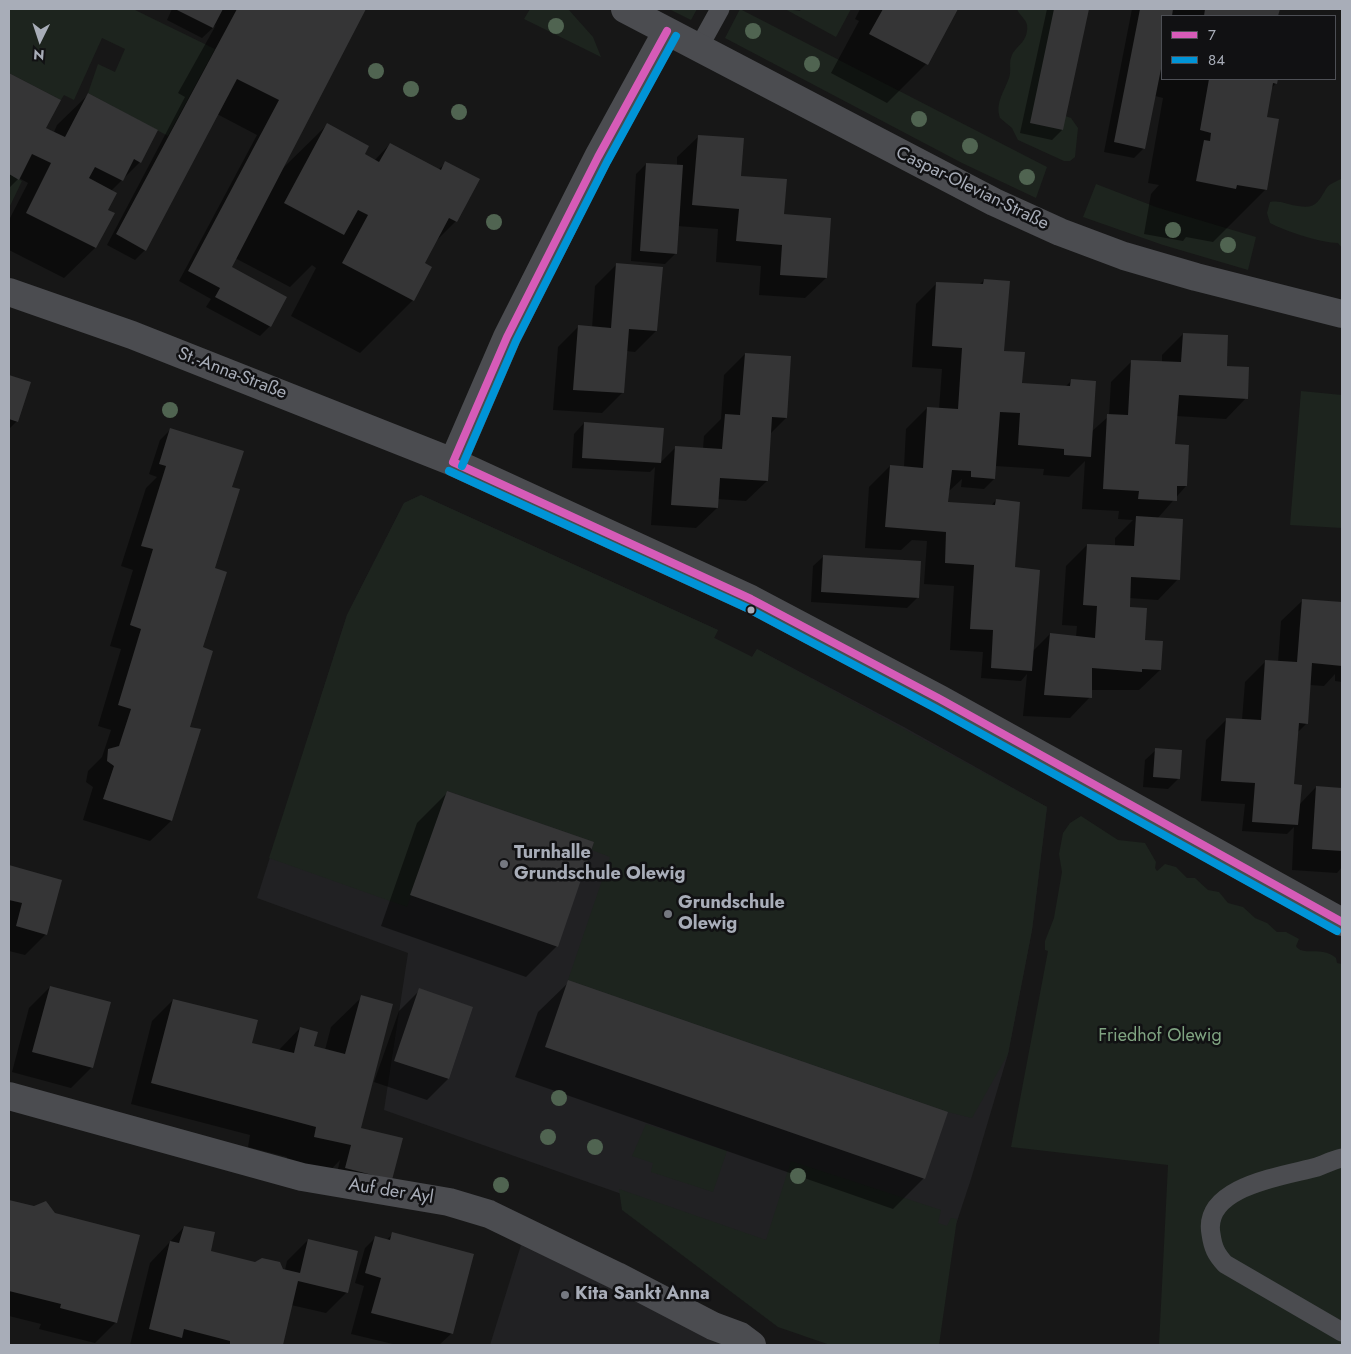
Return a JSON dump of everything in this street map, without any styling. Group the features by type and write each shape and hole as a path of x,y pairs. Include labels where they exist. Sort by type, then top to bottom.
{"street":[{"name":"Caspar-Olevian-Straße","path":"625,9 994,202 1060,232 1124,256 1196,277 1342,314"},
{"path":"453,462 515,320 594,165 667,31"},
{"name":"St.-Anna-Straße","path":"9,292 132,334 453,462 752,599 940,699 1342,922"},
{"name":"Auf der Ayl","path":"9,1096 302,1178 450,1202 489,1214 617,1276 713,1326 740,1336 752,1345"}],"lane":[{"path":"699,47 720,9"},
{"path":"1342,1158 1266,1180 1230,1194 1215,1209 1209,1228 1214,1252 1225,1264 1342,1332"}],"shaded area":[{"name":"Grundschule Olewig","path":"421,495 718,630 714,638 752,657 757,649 904,727 1047,807 1032,930 1008,1054 971,1179 930,1303 384,1110 408,953 257,898 347,615 404,503"},
{"name":"Kita Sankt Anna","path":"521,1245 731,1345 490,1345"}],"green space":[{"path":"9,9 133,9 215,49 168,136 88,93 98,64 115,72 125,49 102,38 74,100 64,95 61,100 9,73"},
{"path":"530,9 568,9 593,37 601,57 524,19"},
{"path":"669,9 697,9 691,20"},
{"path":"740,9 1047,167 1036,198 962,163 725,38"},
{"path":"785,9 800,11 801,9 851,9 836,37"},
{"path":"1017,9 1078,9 1074,13 1060,114 1071,118 1078,128 1075,157 1070,161 1064,161 1018,140 1012,128 1000,118 999,102 1010,75 1011,58 1027,31 1027,25"},
{"path":"9,174 22,181 9,208"},
{"path":"1342,178 1342,248 1338,243 1303,236 1270,223 1267,213 1270,202 1304,207 1313,205 1329,185"},
{"path":"1096,184 1156,207 1256,237 1248,270 1163,245 1083,217"},
{"path":"1301,391 1342,395 1342,528 1290,525"},
{"name":"Grundschule Olewig","path":"421,495 718,630 714,638 752,657 757,649 1047,807 1032,930 1008,1054 972,1118 948,1112 568,980 610,857 592,850 594,842 448,791 407,907 269,858 347,615 404,503"},
{"name":"Friedhof Olewig","path":"1081,816 1118,840 1145,843 1156,862 1155,868 1157,871 1165,864 1176,867 1187,878 1195,878 1208,890 1219,892 1228,903 1243,907 1255,918 1267,923 1277,932 1286,932 1299,939 1296,946 1299,949 1330,954 1336,958 1337,963 1342,964 1342,1345 1159,1345 1168,1165 1011,1147 1048,951 1045,950 1045,941 1054,918 1062,872 1059,854 1063,833 1070,823"},
{"path":"646,1124 727,1151 713,1192 651,1172 653,1163 632,1156"},
{"path":"791,1161 941,1210 938,1223 947,1226 951,1218 957,1219 939,1345 830,1345 778,1327 622,1210 619,1189 766,1240"}],"building":[{"path":"175,9 223,9 213,28"},
{"path":"237,9 366,9 232,267 287,297 271,327 215,297 220,288 188,271 279,100 237,79 146,251 116,234"},
{"path":"883,9 958,9 928,65 869,34"},
{"path":"1054,9 1089,9 1063,130 1030,123"},
{"path":"1140,9 1173,9 1172,15 1161,15 1161,69 1145,149 1114,142"},
{"path":"1205,9 1280,9 1278,15 1204,15"},
{"path":"9,73 61,100 46,128 65,137 88,93 158,130 141,163 134,159 123,181 95,167 89,178 117,193 108,210 115,213 96,248 26,213 51,163 32,154 19,180 9,174"},
{"path":"1209,80 1278,80 1277,84 1273,83 1267,117 1279,119 1267,190 1237,185 1236,189 1196,181 1204,140 1210,141 1211,133 1200,130"},
{"path":"327,123 369,146 365,154 379,162 390,143 441,170 445,161 480,179 457,222 449,218 425,263 432,267 414,301 342,263 368,215 358,210 344,235 284,203"},
{"path":"698,135 744,138 741,176 787,179 784,214 831,218 827,278 780,275 782,245 736,241 739,209 692,205"},
{"path":"646,163 683,165 677,254 640,251"},
{"path":"616,263 663,267 657,331 629,329 624,393 573,390 578,325 611,328"},
{"path":"984,279 1010,281 1004,351 1025,352 1022,383 1070,386 1071,379 1096,381 1091,457 1064,455 1064,449 1018,445 1020,413 1000,412 995,479 971,477 971,471 952,470 948,502 995,505 996,499 1020,502 1015,567 1040,570 1032,671 991,668 993,630 970,629 974,565 945,563 946,532 885,527 890,465 923,468 927,407 958,409 962,348 932,346 936,282 983,284"},
{"path":"1183,333 1228,335 1227,366 1249,367 1248,399 1179,395 1175,444 1189,445 1187,486 1177,486 1177,501 1138,499 1139,491 1103,489 1107,414 1128,415 1131,360 1181,362"},
{"path":"745,353 791,356 787,418 772,417 768,481 720,478 718,508 671,505 675,446 722,449 725,414 740,415"},
{"path":"9,375 31,382 18,422 9,419"},
{"path":"584,422 664,428 661,463 582,458"},
{"path":"170,428 244,451 232,487 240,489 215,568 227,572 203,647 213,651 190,727 201,729 172,821 103,799 114,766 107,761 108,749 119,746 131,709 118,705 141,629 130,625 153,549 141,546 166,466 159,464"},
{"path":"1136,516 1183,519 1180,580 1131,577 1130,607 1147,608 1145,640 1163,641 1161,670 1142,669 1142,672 1092,668 1092,698 1044,695 1050,633 1095,638 1097,606 1083,605 1087,544 1134,546"},
{"path":"823,555 921,561 919,598 821,592"},
{"path":"1302,599 1342,602 1342,666 1312,663 1308,724 1299,723 1294,784 1302,785 1298,825 1252,822 1255,783 1221,781 1226,718 1261,720 1265,660 1297,662"},
{"path":"1155,748 1182,750 1180,779 1153,777"},
{"path":"1316,786 1342,788 1342,851 1312,849"},
{"name":"Turnhalle Grundschule Olewig","path":"447,791 594,842 558,947 410,895"},
{"path":"9,865 62,880 47,935 16,926 22,903 9,900"},
{"path":"568,980 948,1112 925,1179 545,1047"},
{"path":"50,986 111,1002 93,1068 32,1052"},
{"path":"419,988 473,1007 449,1079 394,1061"},
{"path":"361,995 393,1004 361,1128 403,1138 392,1180 345,1168 351,1145 314,1137 316,1127 151,1083 173,999 258,1020 252,1043 294,1053 300,1027 318,1032 314,1046 345,1054"},
{"path":"9,1200 34,1206 46,1201 55,1213 140,1235 117,1323 60,1308 61,1304 9,1291"},
{"path":"184,1226 215,1232 211,1251 255,1262 262,1258 280,1262 283,1269 300,1273 308,1239 358,1251 348,1293 298,1281 283,1345 230,1345 230,1341 184,1329 182,1338 149,1329 170,1241 179,1243"},
{"path":"392,1232 474,1254 453,1334 371,1313 381,1278 365,1273 375,1236 390,1240"}],"transit line":[{"name":"7","path":"453,462 507,337 598,157 667,31"},
{"name":"84","path":"462,466 516,341 607,162 676,36"},
{"name":"7","path":"453,462 751,599 940,699 1342,922"},
{"name":"84","path":"449,471 747,608 935,708 1337,931"}],"place":[{"name":"Turnhalle Grundschule Olewig","path":"504,864"},
{"name":"Grundschule Olewig","path":"668,914"},
{"name":"Kita Sankt Anna","path":"565,1295"}]}
